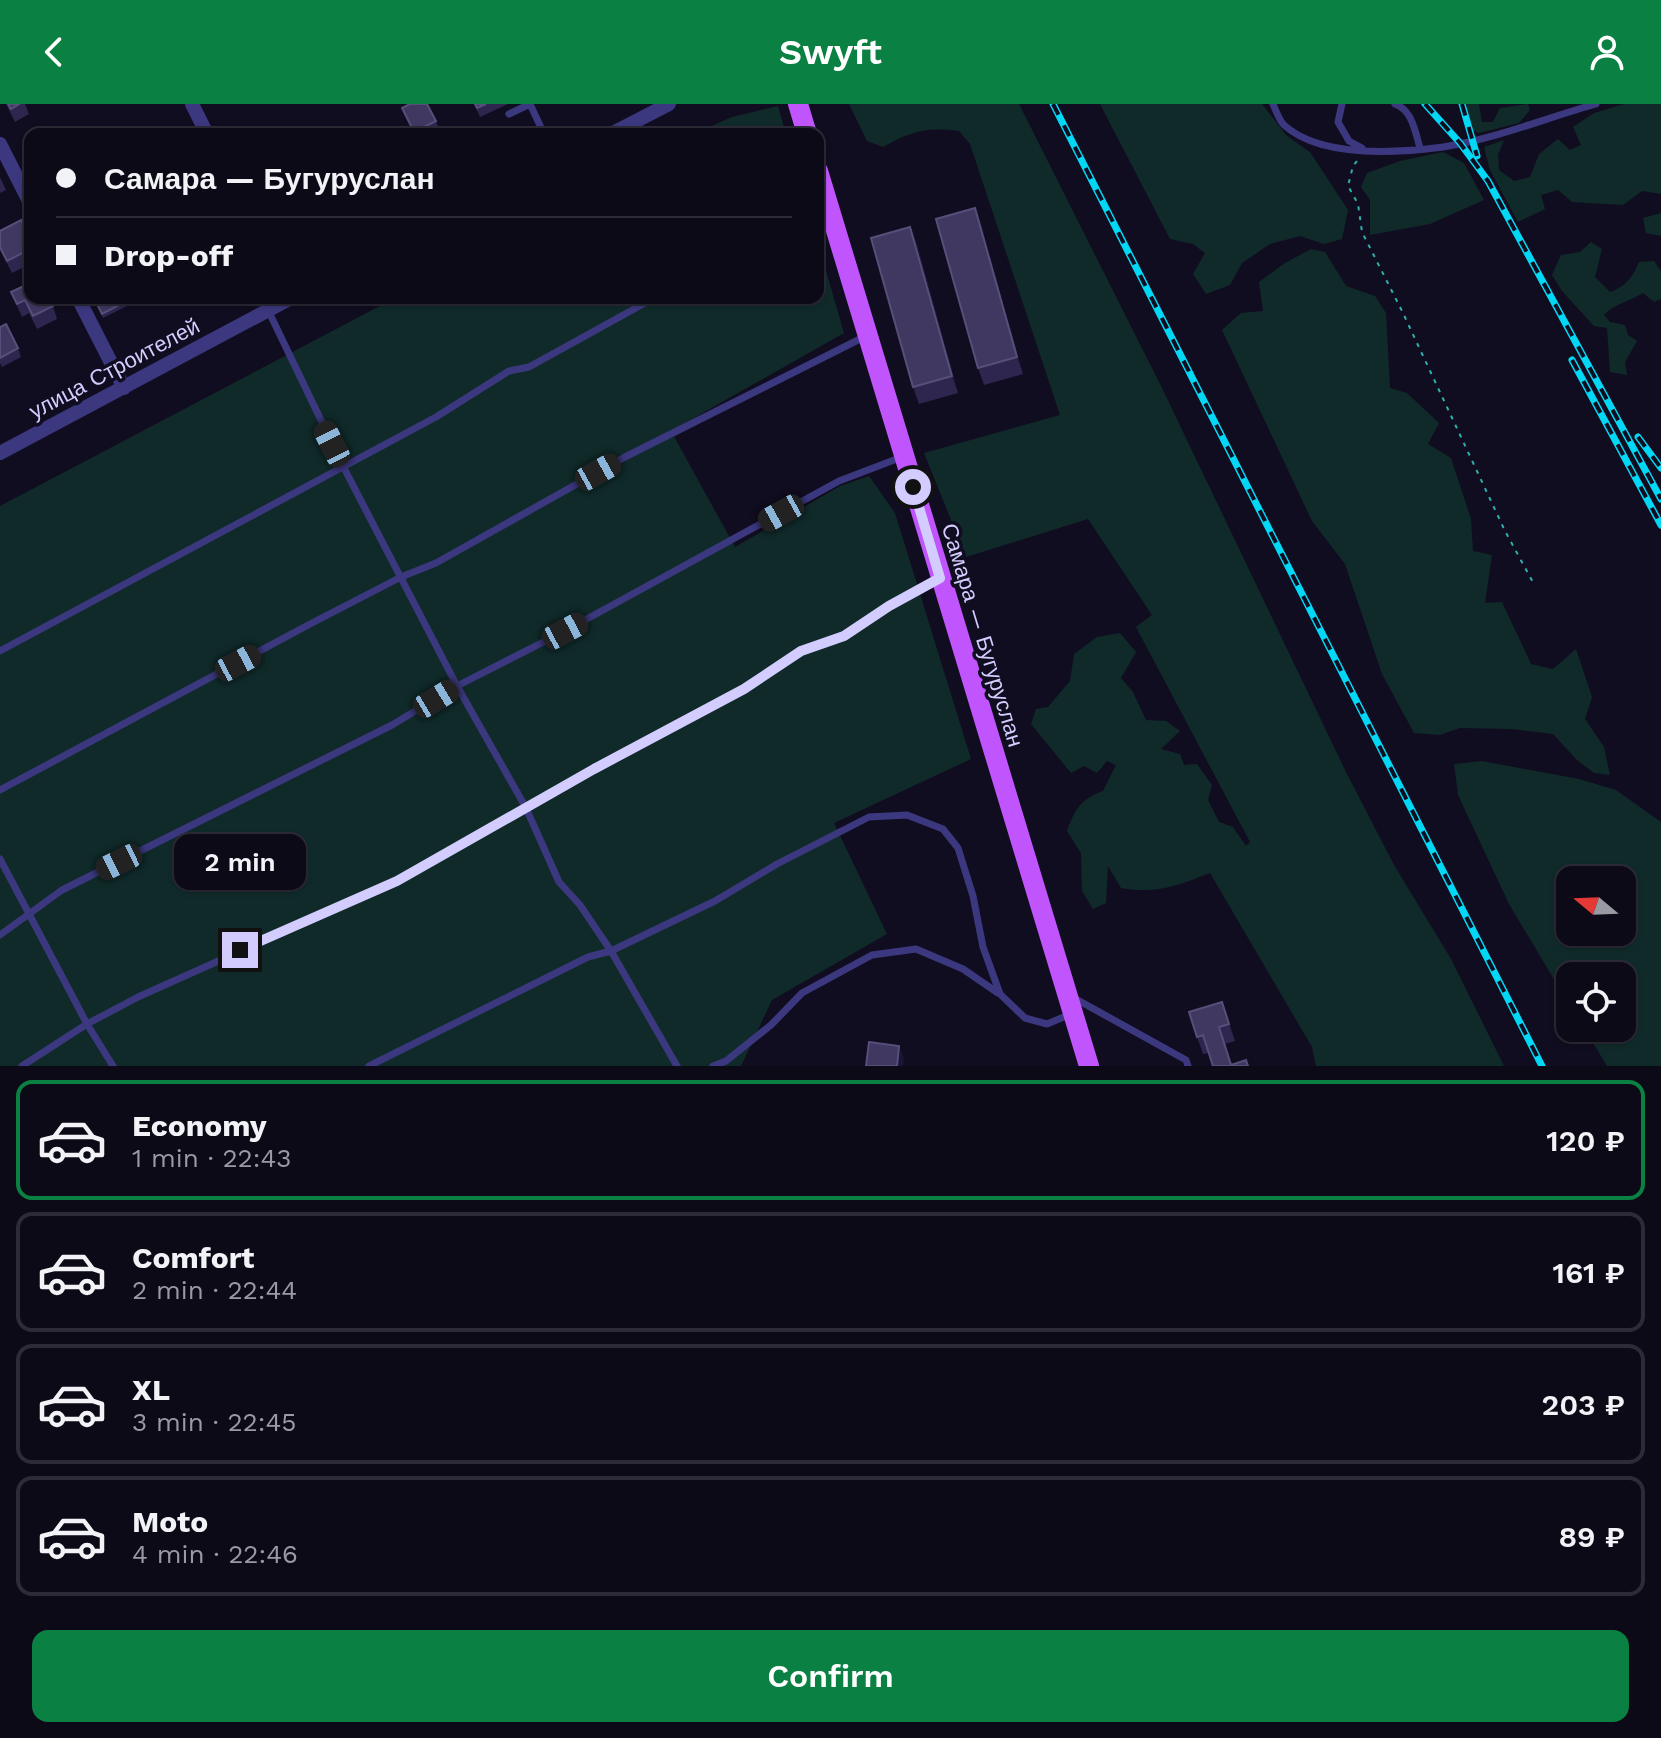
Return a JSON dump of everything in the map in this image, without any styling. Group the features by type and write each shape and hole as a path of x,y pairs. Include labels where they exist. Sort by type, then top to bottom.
{"main road":[{"path":"798,104 805,128"},
{"name":"Самара — Бугуруслан","path":"824,216 867,335 1089,1066"}],"street":[{"path":"192,104 204,128"},
{"path":"623,128 669,104"},
{"path":"0,144 24,191"},
{"path":"81,304 124,388"},
{"name":"улица Строителей","path":"0,453 278,304"}],"lane":[{"path":"509,114 530,104 541,128"},
{"path":"1273,104 1282,123 1303,139 1328,148 1368,151 1442,147 1596,104"},
{"path":"1342,104 1338,122 1349,141 1368,151"},
{"path":"1395,104 1403,107 1413,123 1420,148"},
{"path":"0,651 344,468 436,417 509,371 529,367 643,304"},
{"path":"268,310 344,468 457,686 526,808 559,882 580,905 611,951 677,1066"},
{"path":"0,790 401,577 436,563 625,457 867,335"},
{"path":"0,935 62,890 392,725 457,686 565,631 839,481 903,457"},
{"path":"22,1066 87,1024 138,997 397,881 744,689 801,651 844,636 889,606 940,578"},
{"path":"369,1066 588,957 611,951 715,901 777,864 869,817 907,815 943,829 958,848 973,896 983,947 1000,994"},
{"path":"0,859 87,1024 113,1066"},
{"path":"713,1066 726,1061 771,1025 802,993 872,955 916,949 963,969 1000,994 1025,1018 1047,1024 1070,1004 1186,1060 1188,1066"}],"path":[{"path":"1368,151 1353,166 1348,186 1358,204 1362,232 1505,531 1535,586"}],"green space":[{"path":"849,104 1019,104 1162,388 1346,772 1394,865 1451,959 1504,1066 1316,1066 1312,1047 1210,873 1167,888 1134,890 1121,888 1108,866 1106,903 1093,909 1082,891 1081,853 1067,831 1080,806 1103,791 1116,765 1107,761 1097,773 1084,766 1071,773 1031,724 1036,709 1048,707 1070,681 1074,654 1097,637 1120,633 1136,652 1121,678 1133,692 1146,720 1166,721 1180,731 1161,749 1180,754 1184,765 1197,764 1212,785 1208,800 1219,822 1233,827 1246,846 1250,842 1136,627 1152,615 1088,519 966,557 924,453 1060,415 970,144 959,131 928,130 902,137 883,147 867,141"},
{"path":"1100,104 1262,104 1287,136 1310,152 1348,210 1342,239 1324,244 1300,236 1270,244 1242,263 1230,285 1206,294 1193,274 1205,253 1193,244 1170,239"},
{"path":"1466,104 1479,104 1482,122 1493,122 1500,108 1528,104 1530,110 1519,123 1479,133 1471,130"},
{"path":"1624,104 1661,104 1661,194 1642,191 1623,205 1572,202 1558,190 1541,195 1545,209 1518,222 1490,170 1484,147 1504,140 1498,155 1499,170 1514,181 1530,177 1539,154 1558,139 1570,150 1581,145 1573,127 1594,113"},
{"path":"778,106 784,128 707,128 732,117"},
{"path":"1443,152 1464,163 1484,200 1430,224 1370,235 1370,200 1361,187 1367,173 1400,161"},
{"path":"1661,213 1661,236 1646,233 1643,218"},
{"path":"1591,242 1602,249 1595,277 1610,292 1628,281 1639,262 1654,261 1661,271 1661,299 1654,302 1643,293 1604,315 1610,322 1625,325 1628,335 1637,341 1625,362 1627,375 1610,372 1607,328 1594,326 1562,291 1552,275 1561,255 1580,252"},
{"path":"1311,249 1325,252 1346,286 1375,296 1386,313 1390,388 1407,393 1439,423 1428,444 1451,458 1471,519 1473,551 1492,555 1485,603 1502,602 1531,664 1553,669 1576,649 1592,697 1585,719 1604,747 1610,775 1594,773 1553,734 1460,728 1440,735 1414,733 1382,674 1345,564 1312,521 1222,330 1241,313 1263,311 1259,282"},
{"path":"824,264 844,333 671,431 735,547 840,486 869,476 895,513 971,759 834,823 887,934 772,1000 741,1066 0,1066 0,506 384,304 824,304"},
{"path":"1482,761 1579,779 1616,790 1661,822 1661,1066 1607,1066 1592,1042 1636,1042 1636,962 1556,962 1556,983 1509,904 1458,795 1454,764"}],"building":[{"path":"410,104 427,104 436,121 422,128 412,128 402,108"},
{"path":"975,208 1017,357 978,368 936,219"},
{"path":"21,220 24,226 24,252 7,261 0,247 0,231"},
{"path":"910,227 952,376 913,387 871,238"},
{"path":"24,286 24,300 17,304 11,292"},
{"path":"27,304 52,304 53,306 33,316"},
{"path":"97,304 121,304 102,314"},
{"path":"6,324 18,348 0,358 0,327"},
{"path":"1222,1002 1229,1024 1219,1027 1231,1065 1246,1060 1248,1066 1213,1066 1203,1035 1197,1037 1189,1012"},
{"path":"869,1042 899,1046 897,1066 866,1066"}],"railway":[{"path":"1053,104 1542,1066"},
{"path":"1425,104 1488,181 1661,499"},
{"path":"1462,104 1477,156"},
{"path":"1572,360 1661,525"},
{"path":"1638,437 1661,468"}],"route":[{"path":"240,950 397,881 489,827 744,689 801,651 844,636 889,606 940,578 913,487"}]}
